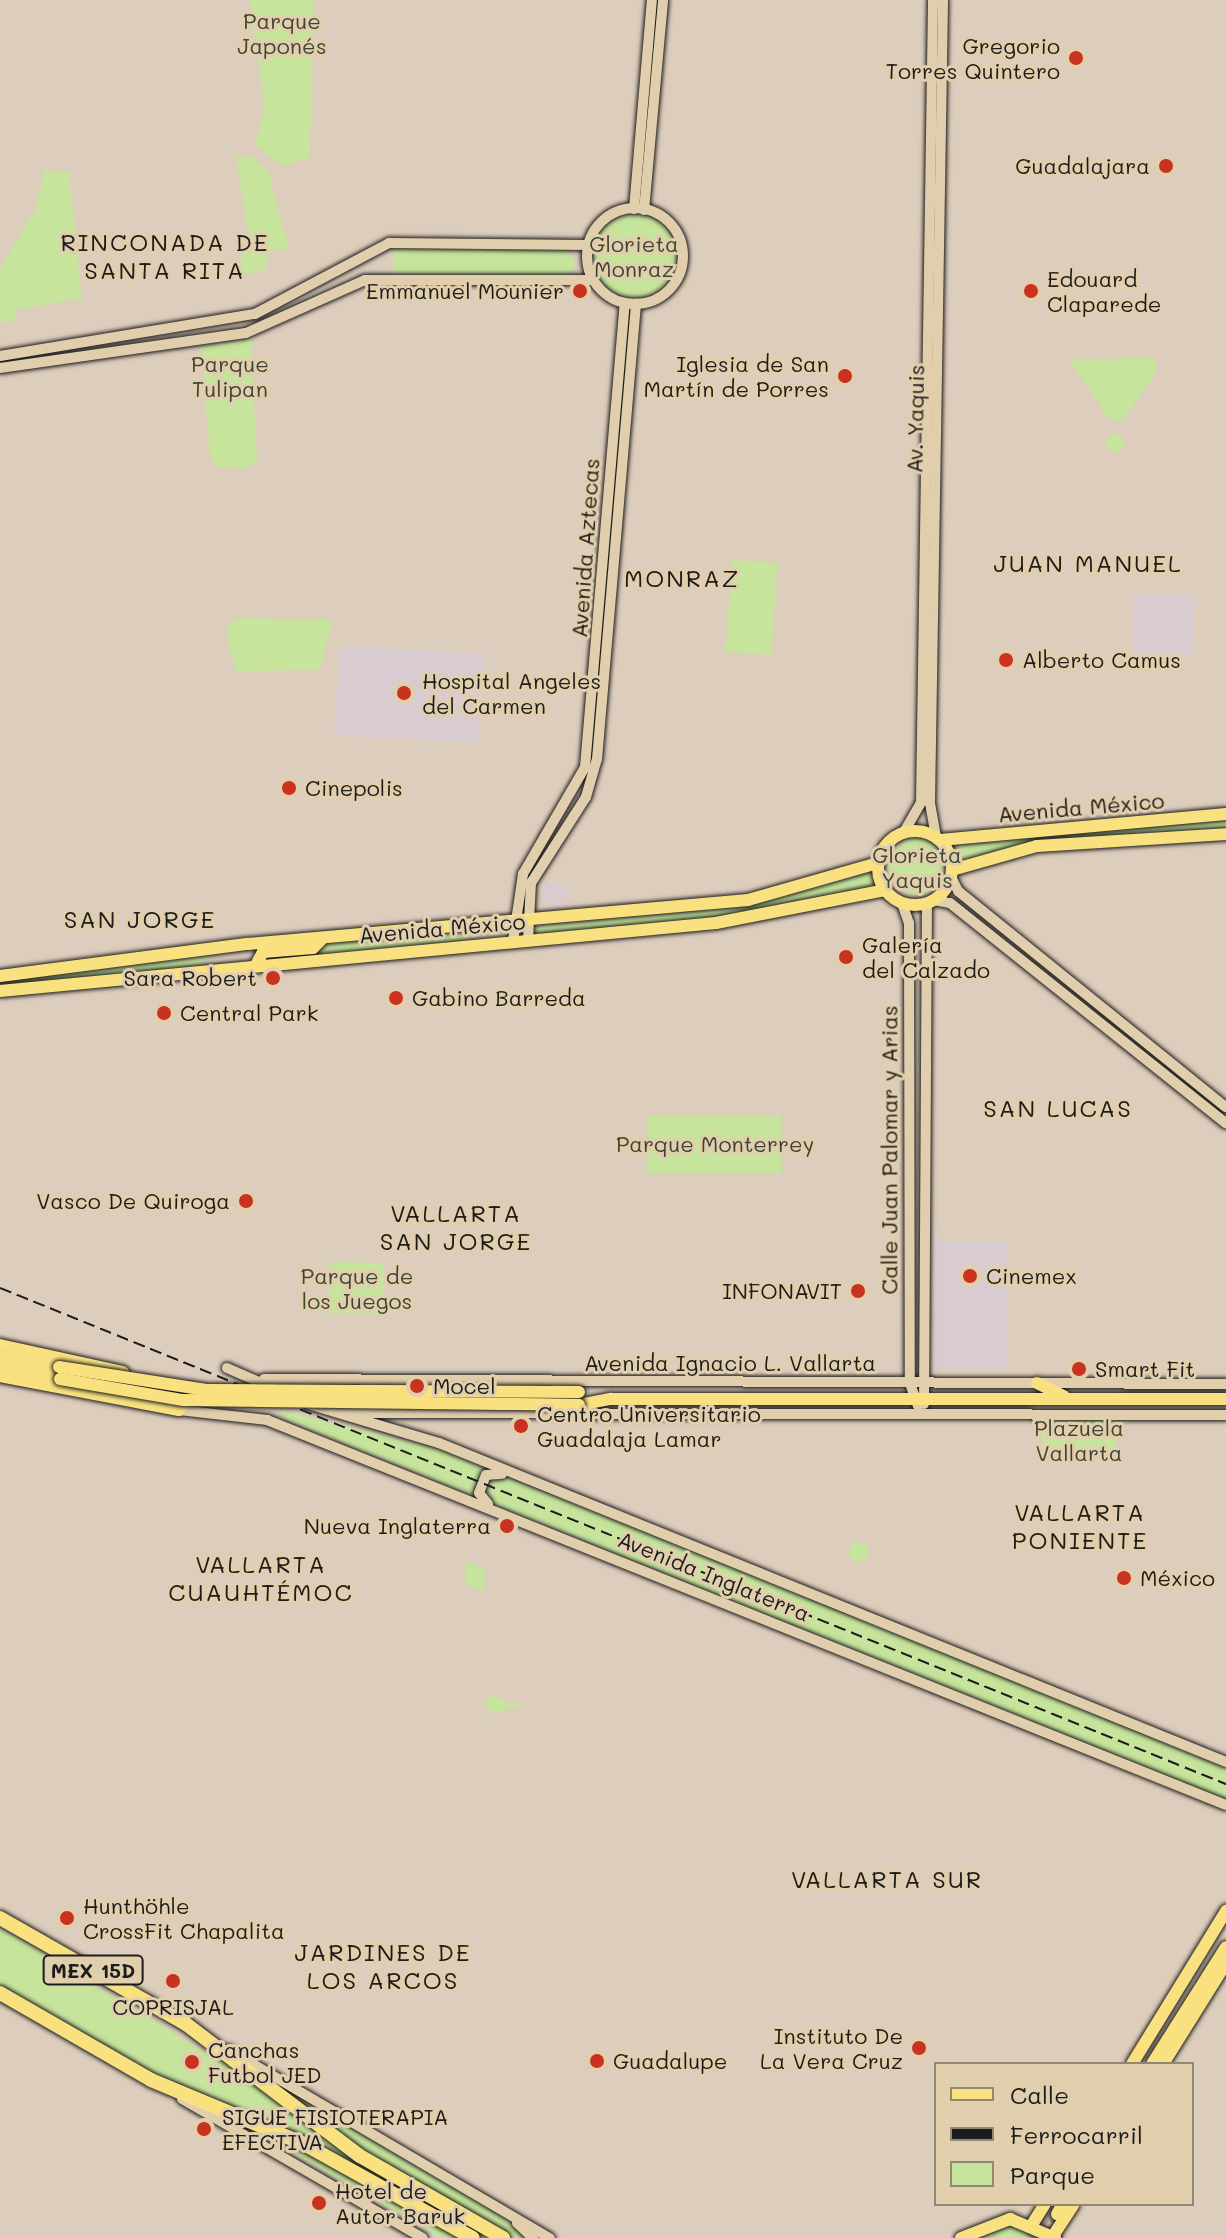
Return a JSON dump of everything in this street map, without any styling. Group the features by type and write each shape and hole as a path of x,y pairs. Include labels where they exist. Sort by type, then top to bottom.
{"highway":[{"name":"MEX 15D","path":"0,1918 186,2024 357,2162 473,2238"},
{"name":"MEX 15D","path":"0,1993 151,2080 357,2162 503,2238"}],"main road":[{"name":"Avenida México","path":"938,839 1226,814"},
{"path":"904,832 938,839 952,874 930,902 902,903 885,890 878,863 886,844 904,832"},
{"name":"Avenida México","path":"952,874 1037,846 1226,834"},
{"name":"Avenida México","path":"0,976 248,944 513,931 618,912 748,900 878,863"},
{"name":"Avenida México","path":"0,991 448,948 527,929 747,919 885,890"},
{"path":"256,965 263,952 313,948 323,938"},
{"path":"178,972 245,958 248,944"},
{"path":"0,1345 184,1382 193,1394 179,1410 0,1376"},
{"name":"Avenida Ignacio L. Vallarta","path":"0,1357 183,1400 579,1405 611,1399 1226,1399"},
{"name":"Avenida Ignacio L. Vallarta","path":"0,1367 206,1390 579,1392 611,1399"},
{"path":"1037,1383 1067,1398"},
{"path":"1140,2058 1226,1911"},
{"path":"1160,2062 1172,2023 1226,1926"},
{"path":"1140,2058 1172,2023 1226,1947"},
{"path":"1161,2062 1226,1963"},
{"path":"961,2238 988,2222 1033,2223 1054,2237 1073,2206"},
{"path":"1033,2223 1053,2207"}],"street":[{"path":"639,209 652,0"},
{"path":"639,209 663,0"},
{"name":"Av. Yaquis","path":"904,832 921,802 933,0"},
{"name":"Av. Yaquis","path":"938,839 930,803 943,0"},
{"path":"0,368 246,333 365,280 593,280 630,303 666,292 682,259 672,227 639,209 608,217 588,245 593,280"},
{"path":"0,356 242,318 389,243 588,245"},
{"name":"Avenida Aztecas","path":"527,929 531,883 595,770 630,303"},
{"name":"Avenida Aztecas","path":"513,931 523,874 585,767 630,303"},
{"path":"952,874 958,891 1226,1107"},
{"path":"930,902 950,903 1226,1123"},
{"name":"Calle Juan Palomar y Arias","path":"919,1398 922,1383 930,902"},
{"name":"Calle Juan Palomar y Arias","path":"902,903 909,923 910,1383 919,1398"},
{"name":"Avenida Ignacio L. Vallarta","path":"231,1369 321,1381 1226,1384"},
{"name":"Avenida Inglaterra","path":"231,1369 516,1476 1226,1762"},
{"path":"321,1381 336,1401 369,1413 1226,1415"},
{"path":"919,1398 923,1414"},
{"name":"Avenida Inglaterra","path":"179,1410 267,1420 1226,1805"},
{"path":"495,1509 480,1497 486,1475 516,1476"},
{"path":"186,2024 550,2238"},
{"path":"151,2080 423,2238"},
{"path":"500,2208 533,2238"}],"shaded area":[{"path":"1133,596 1193,596 1193,653 1133,653"},
{"name":"Hospital Angeles del Carmen","path":"339,646 484,654 479,742 334,735"},
{"path":"555,882 564,885 567,894 564,903 555,906 546,903 543,894 546,885"},
{"path":"933,1241 1008,1241 1008,1370 933,1370"}],"green space":[{"name":"Parque Japonés","path":"249,0 313,0 310,158 280,166 255,145 265,105"},
{"path":"236,156 253,157 268,170 289,248 267,251 268,268 236,278 248,234"},
{"path":"44,171 69,172 82,298 16,310 16,320 0,323 0,269 36,208"},
{"name":"Glorieta Monraz","path":"634,214 650,217 664,226 673,240 676,256 673,272 664,286 650,295 634,298 618,295 604,286 595,272 592,256 595,240 604,226 618,217"},
{"path":"393,246 567,248 577,267 565,276 393,273"},
{"name":"Parque Tulipan","path":"251,338 257,460 249,467 218,467 210,458 201,348"},
{"path":"1156,358 1156,373 1122,420 1109,419 1069,359"},
{"path":"1115,434 1124,443 1115,452 1106,443"},
{"path":"732,560 778,563 771,655 726,652"},
{"path":"237,618 332,620 320,670 236,671 226,630"},
{"path":"1226,817 1226,832 1010,849 958,862 954,848 1028,832"},
{"name":"Glorieta Yaquis","path":"916,839 936,847 944,867 936,887 916,895 896,887 888,867 896,847"},
{"path":"870,872 873,886 753,914 534,938 533,928 707,908"},
{"path":"502,931 444,943 263,961 323,943"},
{"path":"210,950 206,960 177,971 0,990 0,979"},
{"name":"Parque Monterrey","path":"648,1115 781,1115 781,1173 648,1173"},
{"name":"Parque de los Juegos","path":"329,1262 384,1263 383,1314 328,1313"},
{"path":"279,1410 439,1449 1226,1767 1226,1800 287,1420"},
{"name":"Plazuela Vallarta","path":"1032,1420 1127,1420 1111,1451 1078,1462 1048,1451"},
{"path":"859,1542 866,1545 869,1552 866,1559 859,1562 852,1559 849,1552 852,1545"},
{"path":"465,1560 486,1571 484,1592 466,1584"},
{"path":"493,1694 507,1703 531,1703 490,1714 484,1702"},
{"path":"0,1928 333,2129 293,2094 540,2238 441,2238 256,2132 317,2156 161,2079 0,1986"},
{"path":"1011,2226 1043,2238 972,2238 996,2227"}],"tunnel":[{"path":"1031,2238 1049,2210"},
{"path":"1042,2238 1057,2214"}],"railway":[{"path":"0,1288 1226,1784"}],"place":[{"name":"Gregorio Torres Quintero","path":"1076,58"},
{"name":"Guadalajara","path":"1166,166"},
{"name":"Emmanuel Mounier","path":"580,291"},
{"name":"Edouard Claparede","path":"1031,291"},
{"name":"Iglesia de San Martín de Porres","path":"845,376"},
{"name":"Alberto Camus","path":"1006,660"},
{"name":"Hospital Angeles del Carmen","path":"404,693"},
{"name":"Cinepolis","path":"289,788"},
{"name":"Galería del Calzado","path":"846,957"},
{"name":"Sara Robert","path":"273,978"},
{"name":"Gabino Barreda","path":"396,998"},
{"name":"Central Park","path":"164,1013"},
{"name":"Vasco De Quiroga","path":"246,1201"},
{"name":"Cinemex","path":"970,1276"},
{"name":"INFONAVIT","path":"858,1291"},
{"name":"Smart Fit","path":"1079,1369"},
{"name":"Mocel","path":"417,1386"},
{"name":"Centro Universitario Guadalaja Lamar","path":"521,1426"},
{"name":"Nueva Inglaterra","path":"507,1526"},
{"name":"México","path":"1124,1578"},
{"name":"Hunthöhle CrossFit Chapalita","path":"67,1918"},
{"name":"COPRISJAL","path":"173,1981"},
{"name":"Instituto De La Vera Cruz","path":"919,2048"},
{"name":"Guadalupe","path":"597,2061"},
{"name":"Canchas Futbol JED","path":"192,2062"},
{"name":"SIGUE FISIOTERAPIA EFECTIVA","path":"204,2129"},
{"name":"Hotel de Autor Baruk","path":"319,2203"}],"district":[{"name":"RINCONADA DE SANTA RITA","path":"165,256"},
{"name":"JUAN MANUEL","path":"1088,563"},
{"name":"MONRAZ","path":"682,578"},
{"name":"SAN JORGE","path":"140,919"},
{"name":"SAN LUCAS","path":"1058,1108"},
{"name":"VALLARTA SAN JORGE","path":"456,1227"},
{"name":"VALLARTA PONIENTE","path":"1080,1526"},
{"name":"VALLARTA CUAUHTÉMOC","path":"261,1578"},
{"name":"VALLARTA SUR","path":"887,1879"},
{"name":"JARDINES DE LOS ARCOS","path":"383,1966"}]}
